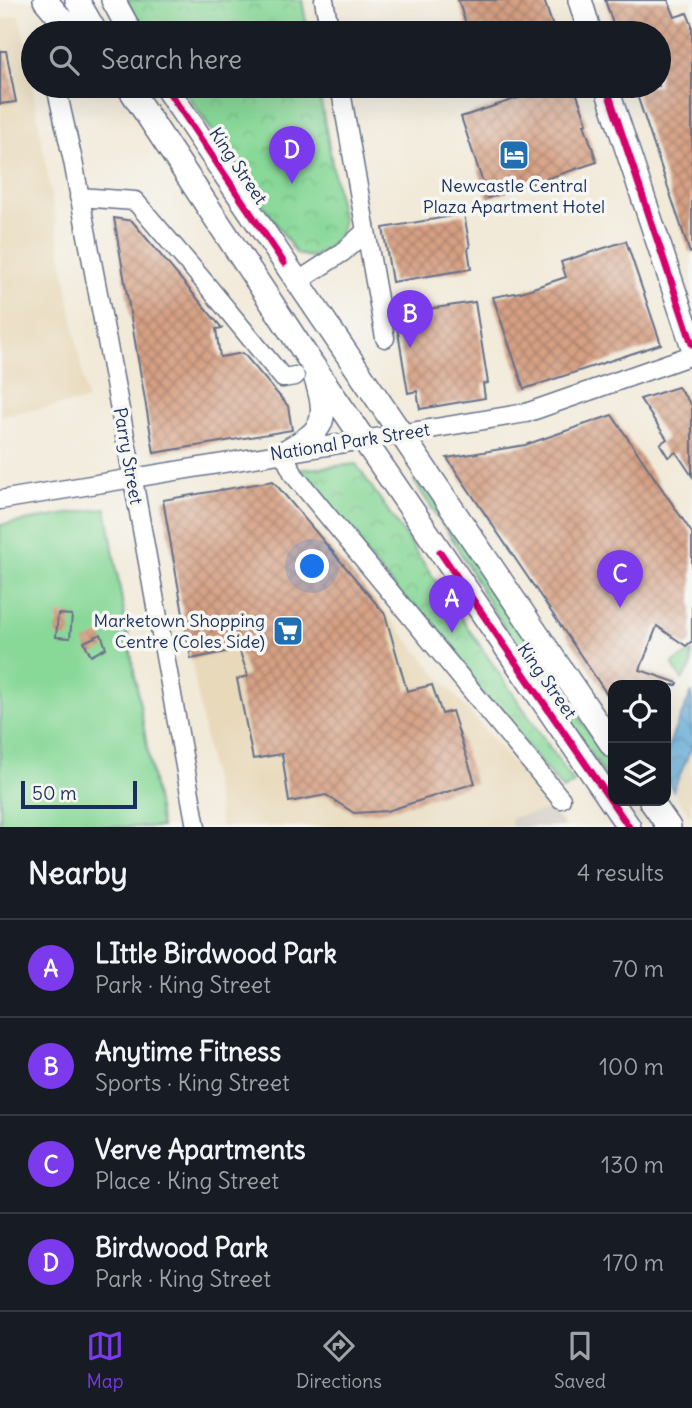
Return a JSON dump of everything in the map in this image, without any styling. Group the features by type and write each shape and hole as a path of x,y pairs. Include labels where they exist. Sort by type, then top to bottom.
{"main road":[{"path":"45,0 63,21"},
{"path":"77,0 89,21"},
{"path":"113,0 124,21"},
{"path":"580,0 586,21"},
{"path":"124,98 149,120"},
{"name":"King Street","path":"135,98 303,370 365,440 628,827"},
{"name":"King Street","path":"173,98 611,743"},
{"path":"610,98 692,344"},
{"path":"284,453 309,438 320,427 323,407 321,392 303,370"},
{"path":"654,806 669,827"}],"street":[{"path":"324,0 328,21"},
{"name":"Parry Street","path":"58,98 196,827"},
{"path":"342,98 385,338"},
{"path":"79,197 135,201 283,378 303,370"},
{"path":"297,282 343,252 366,231"},
{"name":"National Park Street","path":"0,500 526,413 692,355"},
{"path":"284,453 294,475 311,497 561,799"}],"shaded area":[{"path":"20,15 21,98 34,98 87,401 0,415 0,19"},
{"name":"Marketown Shopping Centre (Coles Side)","path":"273,481 567,827 221,827 163,500"},
{"path":"692,752 692,819 674,794"},
{"path":"549,810 564,827 512,827 510,818"}],"green space":[{"path":"126,0 302,0 306,21 138,21"},
{"path":"189,98 320,98 343,224 332,245 322,252 311,257 297,254"},
{"path":"356,464 574,783 563,790 296,470"},
{"path":"420,477 608,761 608,780 491,607 455,543 414,481"},
{"path":"106,508 161,827 0,827 0,525"},
{"path":"692,652 691,667 682,680 673,663"}],"water":[{"path":"692,692 692,747 673,791 671,738"}],"building":[{"path":"458,0 544,0 551,21 465,21"},
{"path":"605,0 668,0 675,17 687,13 692,25 690,253 638,98 671,98 671,21 612,21"},
{"path":"0,51 6,51 16,102 0,104"},
{"name":"Newcastle Central Plaza Apartment Hotel","path":"518,98 578,98 597,162 488,198 461,117"},
{"path":"464,214 471,269 392,282 383,228"},
{"path":"114,218 132,221 222,328 216,329 220,357 243,353 288,406 292,430 154,453"},
{"path":"626,241 661,344 524,389 493,297 521,292 566,277 561,262"},
{"path":"475,302 488,383 483,384 485,398 420,409 417,391 408,393 395,314"},
{"path":"678,387 692,406 692,476 676,452 668,457 660,444 667,439 640,399"},
{"path":"612,415 692,533 692,641 686,646 657,626 640,670 669,680 608,680 608,696 447,458 525,445"},
{"name":"Marketown Shopping Centre (Coles Side)","path":"273,481 385,614 407,691 432,685 442,714 452,711 475,783 387,811 354,813 326,795 289,802 282,754 253,759 237,679 248,676 239,649 191,659 163,500"},
{"path":"58,614 72,615 70,638 56,637"},
{"path":"101,634 106,648 91,656 84,642"}],"cycle path":[{"path":"173,98 284,263"},
{"path":"610,98 692,344"},
{"path":"440,552 629,827"}],"place":[{"name":"Newcastle Central Plaza Apartment Hotel","path":"514,155"},
{"name":"Birdwood Park","path":"292,184"},
{"name":"Anytime Fitness","path":"410,348"},
{"name":"Verve Apartments","path":"620,608"},
{"name":"Marketown Shopping Centre (Coles Side)","path":"288,631"},
{"name":"LIttle Birdwood Park","path":"452,633"}]}
